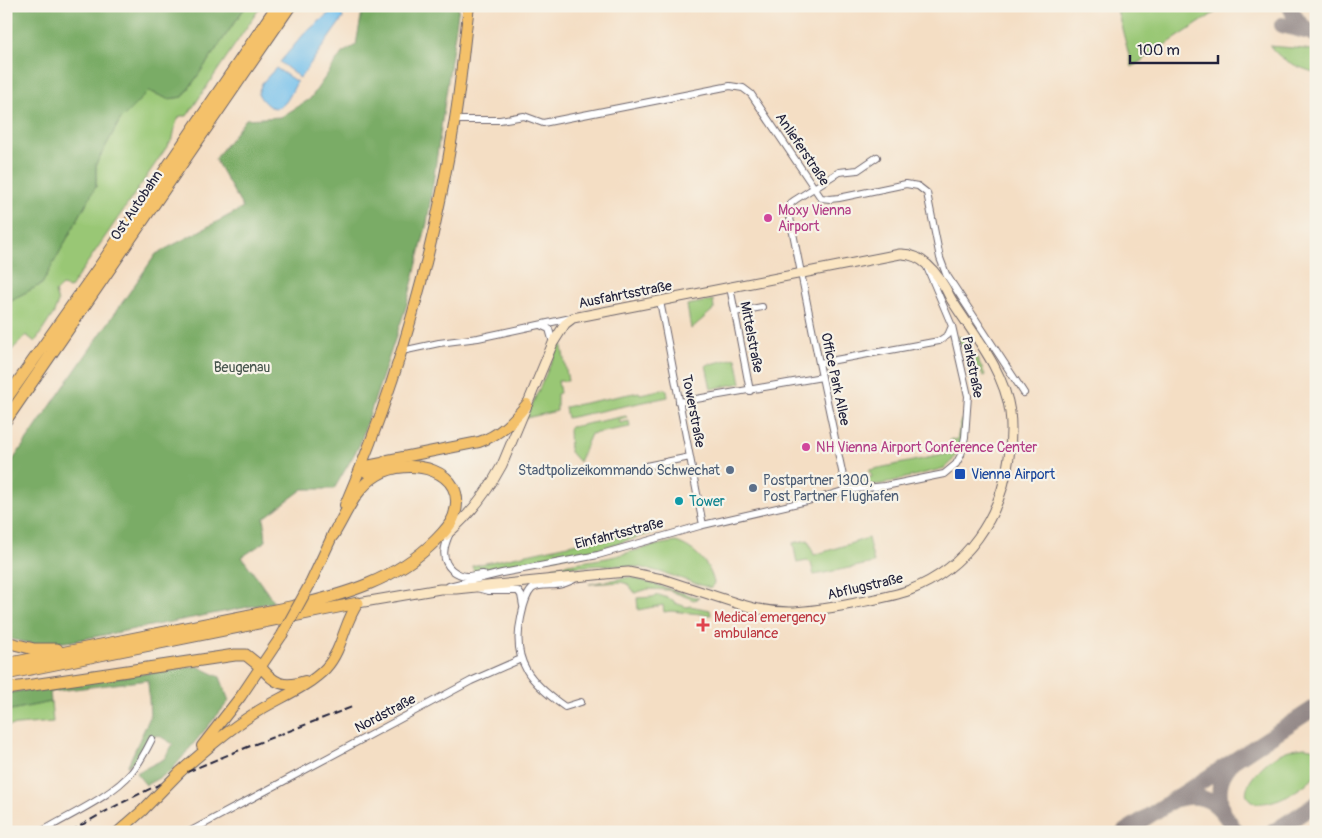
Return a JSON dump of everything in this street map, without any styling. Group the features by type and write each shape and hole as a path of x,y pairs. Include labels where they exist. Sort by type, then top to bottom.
{"highway":[{"name":"Ost Autobahn","path":"6,420 200,128 277,6"},
{"name":"Ost Autobahn","path":"200,128 290,6"},
{"name":"Ost Autobahn","path":"6,399 186,149"},
{"path":"6,664 336,597 391,574 425,551 454,518 456,506 452,488 440,474 432,469 422,467 395,468 378,474 371,474 364,471 362,467"},
{"path":"333,535 356,494 378,474"},
{"path":"6,674 358,602"},
{"path":"6,642 34,649 78,648"},
{"path":"6,689 235,655 246,655 261,667"}],"main road":[{"path":"180,772 223,720 282,635 310,584 333,535 370,446 402,351 426,260 455,120 469,6"},
{"path":"362,467 492,438 504,429 527,404"},
{"path":"370,446 374,455 388,460"},
{"path":"118,832 214,742 257,711 288,695 325,669 338,651 350,616 358,602"},
{"path":"261,667 272,680 279,684 297,684 316,676"}],"street":[{"name":"Anlieferstraße","path":"455,120 500,120 524,116 543,123 730,86 743,88 751,94 818,196 824,199 839,198 913,184 927,193 940,258 946,274 1024,393"},
{"name":"Office Park Allee","path":"846,490 789,213 792,203 839,172 858,170 877,157"},
{"name":"Ausfahrtsstraße","path":"425,551 450,532 492,482 502,465 552,343 564,324 572,318 900,254 913,255 926,263"},
{"name":"Parkstraße","path":"885,486 944,474 956,464 961,455 965,437 968,396 952,326 926,263"},
{"name":"Abflugstraße","path":"440,589 628,572 662,579 739,604 776,613 816,611 908,591 932,580 952,565 975,543 987,525 1000,497 1006,478 1012,434 1009,404 994,365 936,274 926,263"},
{"name":"Mittelstraße","path":"730,288 750,391"},
{"name":"Towerstraße","path":"660,301 703,525"},
{"path":"734,312 762,307"},
{"path":"402,351 439,343 478,338 572,318"},
{"path":"538,324 549,329 552,343"},
{"path":"819,363 938,341 948,335 952,326"},
{"path":"679,402 822,377"},
{"path":"646,466 690,457"},
{"name":"Einfahrtsstraße","path":"358,602 440,589 502,573 598,555 703,525 820,498 846,490 885,486"},
{"path":"450,532 445,545 444,556 452,570 466,576 494,572 502,573"},
{"path":"580,577 562,584 534,587 527,596 518,640 520,659 536,685 565,707 581,702"},
{"path":"473,587 488,591 518,592 523,600 523,611"},
{"name":"Nordstraße","path":"188,832 471,681 520,659"},
{"path":"41,832 105,795 120,784 131,773 152,739"}],"green space":[{"path":"6,6 246,6 183,97 168,99 149,91 120,120 96,164 96,186 42,284 11,300 6,330"},
{"path":"246,6 261,6 187,116 180,116 176,123 173,138 70,288 62,286 55,292 58,302 54,313 35,342 26,335 12,350 6,349 6,330 11,300 42,284 96,186 96,164 120,120 149,91 168,99 183,97"},
{"name":"Beugenau","path":"363,6 459,6 427,223 407,304 359,446 334,489 303,489 264,518 266,541 242,557 274,602 73,641 37,645 6,638 6,470 156,254 243,208 215,159 246,119 281,117 310,99 342,53 356,45"},
{"path":"1116,6 1225,6 1132,67"},
{"path":"1270,46 1316,51 1316,73 1285,60"},
{"path":"713,300 714,309 691,329 687,305"},
{"path":"958,335 974,354 985,375 983,376 966,354"},
{"path":"561,341 568,381 558,381 560,393 557,394 557,411 526,418"},
{"path":"736,358 741,383 711,389 706,365"},
{"path":"667,390 668,397 567,418 565,407 639,392 640,394"},
{"path":"626,416 627,418 619,420 620,423 629,421 630,427 591,434 579,462 570,452 569,429 571,427"},
{"path":"964,420 957,452 945,468 882,484 858,486 857,483 860,480 872,477 869,470 947,454 951,439 957,440 961,421"},
{"path":"651,527 653,533 585,553 535,560 474,572 472,566"},
{"path":"868,538 874,563 814,575 811,563 807,561 797,563 793,543 808,540 814,555"},
{"path":"676,542 689,548 705,563 714,583 711,588 660,572 632,566 553,569 553,567 607,558"},
{"path":"630,577 699,598 694,600 668,590 648,589 635,593 628,584 621,582 589,584"},
{"path":"659,595 687,607 710,610 711,615 664,612 663,605 638,610 637,598"},
{"path":"197,666 220,677 229,701 170,772 146,785 136,773 164,759 173,744 158,735 150,738 138,757 127,767 150,717 148,680 50,692 51,702 6,711 6,693"},
{"path":"51,702 53,722 6,726 6,711"},
{"path":"1305,747 1316,749 1317,770 1312,778 1296,791 1275,800 1256,803 1250,800 1247,795 1247,789 1249,783 1260,769 1280,754"}],"water":[{"path":"333,10 341,11 343,18 300,78 280,62 304,34"},
{"path":"276,68 297,82 286,102 276,108 268,106 258,93 262,83"}],"taxiway":[{"path":"1290,6 1299,22 1313,34"},
{"path":"1282,25 1309,32"},
{"path":"1124,832 1316,707"},
{"path":"1222,810 1220,786 1223,776 1230,765"},
{"path":"1177,799 1188,797 1206,799 1225,815 1236,832"},
{"path":"1273,832 1316,804"}],"railway":[{"path":"70,832 103,813 173,778 352,707"}],"place":[{"name":"Moxy Vienna Airport","path":"768,218"},
{"name":"NH Vienna Airport Conference Center","path":"806,447"},
{"name":"Stadtpolizeikommando Schwechat","path":"730,470"},
{"name":"Vienna Airport","path":"960,474"},
{"name":"Postpartner 1300, Post Partner Flughafen","path":"753,488"},
{"name":"Tower","path":"679,501"},
{"name":"Medical emergency ambulance","path":"703,625"}]}
